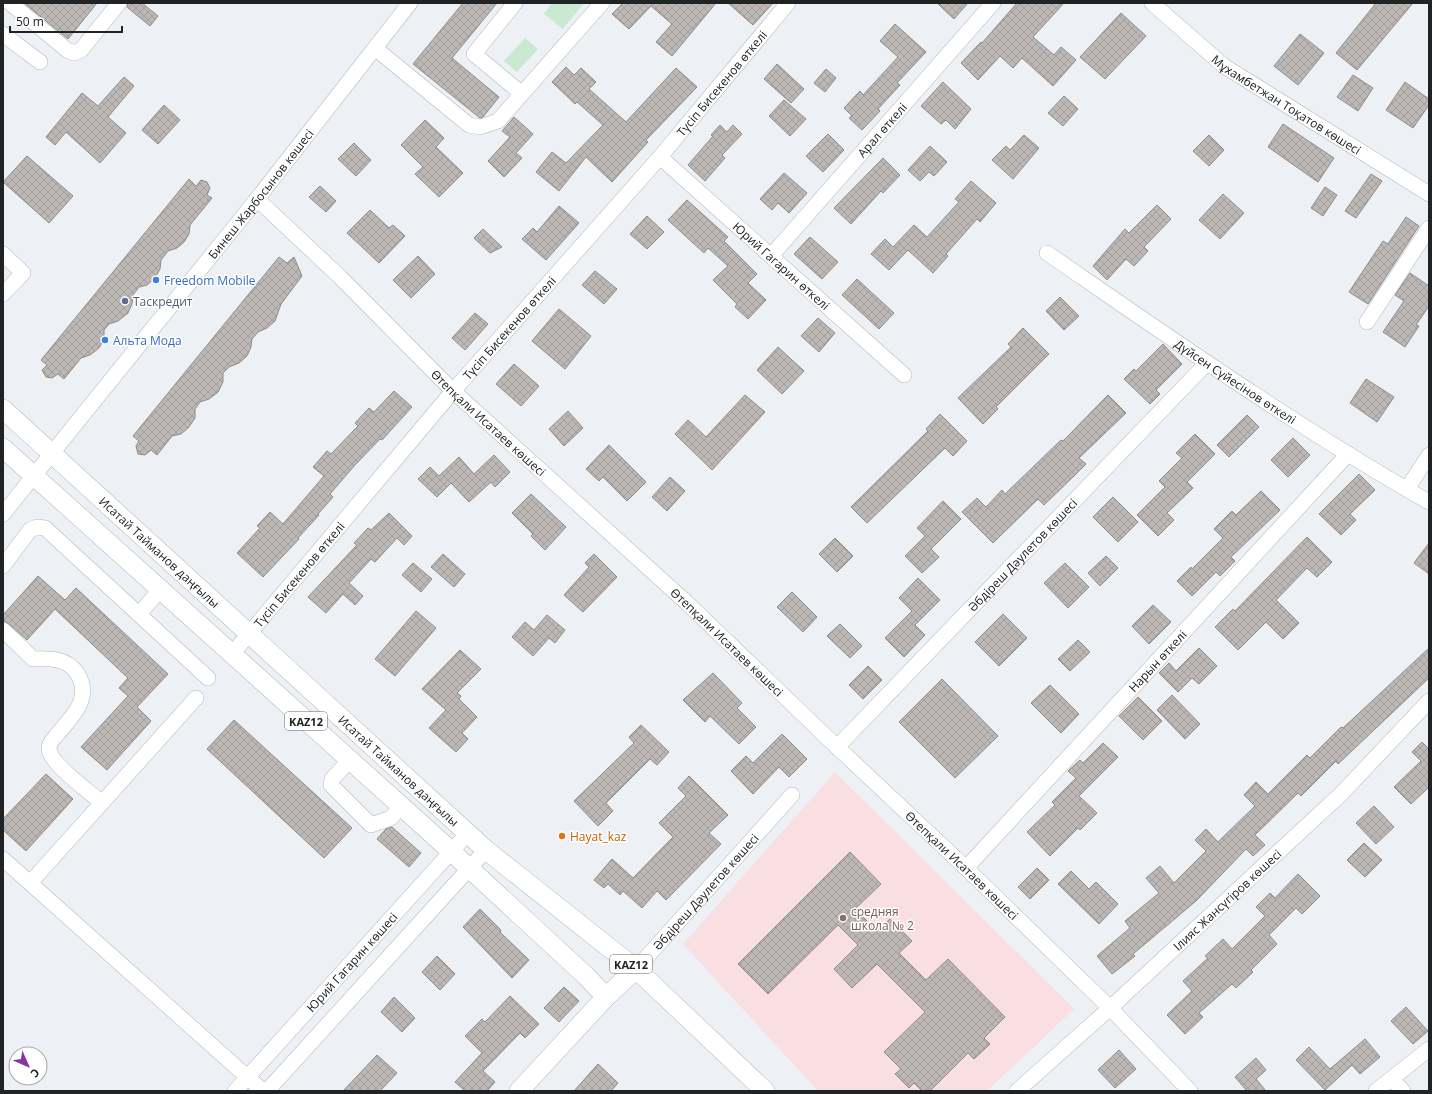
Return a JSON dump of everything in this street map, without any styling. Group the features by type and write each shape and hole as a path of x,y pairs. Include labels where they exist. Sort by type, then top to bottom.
{"main road":[{"name":"Исатай Тайманов даңғылы","path":"3,409 486,850 636,969 765,1091"},
{"name":"Исатай Тайманов даңғылы","path":"3,448 401,806 586,976 606,997"},
{"name":"Әбдіреш Дәулетов көшесі","path":"519,1091 606,997 636,969"}],"street":[{"path":"10,3 67,50 74,53 81,50 119,3"},
{"name":"Бинеш Жарбосынов көшесі","path":"3,514 257,199 376,49 410,3"},
{"path":"515,3 474,54 521,93"},
{"path":"376,49 469,126 480,127 498,121 521,93 602,3"},
{"name":"Түсіп Бисекенов өткелі","path":"232,654 454,391 660,157 788,3"},
{"name":"Арал өткелі","path":"771,256 993,3"},
{"name":"Мұхамбетжан Тоқатов көшесі","path":"1152,3 1224,66 1429,194"},
{"path":"3,34 40,62"},
{"name":"Юрий Гагарин өткелі","path":"660,157 904,374"},
{"name":"Өтепқали Исатаев көшесі","path":"257,199 340,277 454,391 686,602 966,868 1110,1008 1190,1091"},
{"path":"1368,322 1429,228"},
{"name":"Дүйсен Сүйесінов өткелі","path":"1047,253 1207,363 1348,454 1429,502"},
{"path":"3,254 23,273 3,294"},
{"name":"Әбдіреш Дәулетов көшесі","path":"837,747 1207,363"},
{"name":"Нарын өткелі","path":"966,868 1348,454"},
{"path":"1407,489 1429,455"},
{"path":"3,566 30,530 37,527 45,528 208,678"},
{"path":"139,614 160,590"},
{"path":"3,630 33,659 60,659 76,671 83,684 82,703 52,741 49,749 54,761 102,803"},
{"path":"30,883 196,698"},
{"name":"Ілияс Жансүгіров көшесі","path":"1017,1091 1110,1008 1342,794 1429,701"},
{"path":"350,760 332,779 331,785 371,825 392,818 401,806"},
{"name":"Әбдіреш Дәулетов көшесі","path":"636,969 792,795"},
{"name":"Юрий Гагарин көшесі","path":"235,1091 468,833"},
{"name":"Юрий Гагарин көшесі","path":"267,1091 486,850"},
{"path":"3,859 263,1091"},
{"path":"1376,1091 1429,1049"},
{"path":"1392,1078 1403,1091"}],"shaded area":[{"name":"cредняя школа № 2","path":"835,772 1074,1009 987,1091 818,1091 683,944"}],"green space":[{"path":"552,3 584,3 563,29 544,14"},
{"path":"525,38 538,49 517,72 504,61"}],"building":[{"path":"24,3 97,3 68,39"},
{"path":"128,3 142,3 158,16 150,26 127,7"},
{"path":"463,3 497,3 452,58 499,97 483,117 480,118 413,64"},
{"path":"623,3 716,3 672,56 656,42 672,24 651,6 629,29 612,14"},
{"path":"728,3 773,3 753,25"},
{"path":"937,3 968,3 954,19"},
{"path":"1017,3 1064,3 1033,37 1054,55 1061,47 1076,60 1053,86 1022,58 1013,68 1000,56 978,80 961,63 981,42 982,43"},
{"path":"1376,3 1413,3 1357,70 1336,53"},
{"path":"1121,13 1146,36 1105,79 1080,57"},
{"path":"895,24 926,52 897,83 900,85 878,109 880,111 862,130 849,118 852,116 844,108 860,91 863,95 898,57 880,41"},
{"path":"1300,34 1324,53 1298,85 1274,66"},
{"path":"777,64 804,89 791,103 764,79"},
{"path":"566,67 574,75 581,68 596,82 589,89 626,122 676,68 697,87 646,140 648,142 612,182 586,157 559,191 536,172 552,152 566,163 603,125 577,102 575,104 552,82"},
{"path":"826,69 836,78 825,92 814,83"},
{"path":"1353,75 1373,88 1358,111 1337,97"},
{"path":"124,77 134,86 108,117 126,133 100,163 66,132 55,145 46,137 82,93 98,106"},
{"path":"943,82 971,109 955,129 946,120 941,124 921,106"},
{"path":"1405,82 1429,99 1429,105 1413,128 1386,110"},
{"path":"1064,96 1078,109 1063,126 1048,113"},
{"path":"784,100 806,119 790,136 769,116"},
{"path":"164,105 180,120 158,144 142,130"},
{"path":"514,117 533,134 516,153 522,158 504,177 488,161 510,137 502,131"},
{"path":"425,120 444,138 436,147 463,173 439,197 415,174 423,167 401,145"},
{"path":"1283,124 1334,158 1318,182 1268,147"},
{"path":"720,125 727,132 733,125 742,134 722,155 725,158 705,181 688,165 713,136 711,135"},
{"path":"828,134 844,150 823,172 806,156"},
{"path":"1024,135 1039,148 1013,179 992,160 1006,146 1010,150"},
{"path":"1209,135 1224,150 1209,166 1193,151"},
{"path":"354,143 371,160 356,176 338,159"},
{"path":"930,146 947,162 934,176 929,172 920,181 908,170"},
{"path":"27,156 73,196 49,223 3,182"},
{"path":"883,158 900,175 883,193 881,191 851,224 834,208"},
{"path":"784,173 807,193 789,213 778,203 772,210 760,199"},
{"path":"1371,174 1382,181 1356,218 1345,211"},
{"path":"189,179 196,186 201,180 207,182 210,188 207,195 212,198 190,225 189,234 184,242 177,248 168,251 161,260 160,269 155,278 147,285 139,287 133,295 132,304 128,313 118,321 109,324 104,330 104,339 99,348 90,355 81,358 64,379 58,374 52,378 46,377 42,370 47,365 41,360"},
{"path":"971,181 996,203 980,222 977,219 946,254 948,256 933,273 908,250 889,270 871,254 885,239 893,247 914,225 927,237 959,202 955,199"},
{"path":"320,186 336,201 326,212 309,197"},
{"path":"1325,187 1337,195 1323,216 1311,208"},
{"path":"1223,194 1244,213 1220,239 1199,220"},
{"path":"687,200 728,237 724,241 757,274 748,283 766,300 748,319 735,307 737,304 713,280 728,266 708,248 704,253 668,220"},
{"path":"1157,205 1171,219 1144,247 1148,251 1134,266 1126,259 1107,280 1093,266 1125,229 1129,233"},
{"path":"559,206 579,223 546,260 522,239 533,228 537,232"},
{"path":"370,210 389,228 393,225 405,236 379,263 347,233"},
{"path":"647,216 664,232 647,249 630,234"},
{"path":"1406,217 1419,226 1368,304 1349,292 1383,241 1388,244"},
{"path":"483,229 502,247 490,253 474,238"},
{"path":"810,237 838,262 822,279 794,254"},
{"path":"418,256 435,274 411,298 393,280"},
{"path":"279,257 287,263 294,257 302,276 281,304 275,321 267,328 258,332 252,339 251,347 247,356 239,363 229,367 223,373 223,382 218,392 209,399 200,402 195,409 195,418 189,427 181,434 172,436 157,455 151,450 145,455 138,454 136,446 139,441 133,436"},
{"path":"595,271 617,289 604,304 582,285"},
{"path":"1410,273 1429,286 1429,306 1416,325 1419,326 1405,347 1383,332 1404,301 1395,295"},
{"path":"857,279 894,313 879,329 842,295"},
{"path":"1060,297 1079,316 1064,330 1046,311"},
{"path":"559,309 591,336 565,369 532,341"},
{"path":"475,313 488,324 465,350 452,338"},
{"path":"818,318 835,333 819,352 801,336"},
{"path":"1023,328 1049,354 996,407 998,409 983,424 958,398 1011,347 1008,344"},
{"path":"1163,344 1182,364 1156,390 1160,394 1150,404 1124,379 1134,369 1136,371"},
{"path":"778,347 804,371 782,394 757,370"},
{"path":"514,364 539,386 521,406 496,384"},
{"path":"1366,379 1394,397 1377,422 1350,403"},
{"path":"394,391 412,407 382,440 380,439 355,465 330,494 333,497 318,514 319,515 298,538 299,539 263,577 237,553 260,528 257,526 270,512 283,524 324,476 313,467 327,451 331,454 358,426 355,423 369,408 374,412"},
{"path":"745,395 765,412 712,470 675,434 688,420 706,437"},
{"path":"1108,395 1126,413 1079,458 1086,464 1073,477 1044,505 1038,499 993,543 962,512 977,498 986,507 1002,490 1005,494 1061,440 1063,441"},
{"path":"568,411 583,428 564,446 549,429"},
{"path":"940,414 967,441 953,456 945,448 867,523 851,507 928,431 926,429"},
{"path":"1247,415 1259,427 1229,457 1217,445"},
{"path":"1195,434 1215,454 1187,482 1193,488 1167,513 1174,520 1158,536 1137,515 1165,487 1159,481 1182,458 1176,453"},
{"path":"1293,438 1310,455 1288,477 1271,460"},
{"path":"609,445 646,482 627,501 603,477 599,481 586,469"},
{"path":"494,455 510,472 495,487 491,482 469,502 451,483 437,497 418,479 430,467 439,476 459,457 474,474"},
{"path":"1359,474 1375,490 1350,514 1356,520 1341,535 1319,514"},
{"path":"670,477 685,491 667,511 652,497"},
{"path":"1261,491 1280,510 1231,557 1235,561 1220,576 1216,572 1192,596 1177,581 1191,567 1192,569 1223,538 1214,529 1232,511 1236,515"},
{"path":"531,494 566,527 545,550 531,536 533,534 512,513"},
{"path":"1113,497 1138,522 1118,542 1093,517"},
{"path":"943,501 961,519 931,549 939,557 922,573 905,556 925,536 917,528"},
{"path":"389,513 412,536 404,545 397,538 375,562 371,559 349,583 363,596 355,605 343,594 326,613 308,597 357,545 354,543 368,528 371,530"},
{"path":"1307,537 1332,562 1317,577 1307,568 1276,600 1299,623 1283,639 1266,622 1238,650 1215,627 1233,609 1235,611"},
{"path":"835,538 853,556 837,572 819,554"},
{"path":"1429,543 1429,574 1414,563"},
{"path":"443,554 465,574 454,587 431,567"},
{"path":"594,554 617,577 583,612 564,595 589,567 585,563"},
{"path":"1106,556 1118,568 1100,586 1088,573"},
{"path":"413,563 432,579 421,592 402,575"},
{"path":"1065,563 1089,587 1068,608 1044,583"},
{"path":"38,576 65,600 76,588 168,674 137,707 151,721 107,770 81,747 128,696 119,688 128,678 55,609 27,640 9,624 3,621 3,615"},
{"path":"918,578 940,600 915,625 925,635 904,657 885,638 912,611 899,598"},
{"path":"792,592 817,617 803,632 777,607"},
{"path":"1153,605 1171,622 1149,644 1132,626"},
{"path":"416,611 436,628 395,676 375,659"},
{"path":"1003,614 1027,638 999,666 975,642"},
{"path":"547,615 565,630 555,643 549,638 533,656 512,637 525,622 534,630"},
{"path":"840,624 862,646 850,658 827,636"},
{"path":"1078,640 1090,652 1070,671 1058,659"},
{"path":"1199,648 1217,666 1199,684 1192,678 1178,692 1159,673 1169,663 1176,671"},
{"path":"1429,648 1429,678 1338,764 1336,761 1301,796 1298,793 1255,835 1265,845 1253,856 1246,849 1196,901 1133,954 1135,956 1112,974 1097,956 1130,928 1125,921 1159,893 1146,878 1160,866 1174,883 1206,851 1195,840 1206,829 1218,842 1255,806 1244,795 1256,782 1268,794 1307,755 1310,758 1341,727 1343,728"},
{"path":"460,650 481,669 457,693 461,696 459,699 477,717 462,733 468,739 456,752 429,728 446,710 422,689"},
{"path":"868,666 882,680 863,699 849,685"},
{"path":"713,673 742,703 737,708 756,727 739,744 710,716 705,722 683,700"},
{"path":"942,679 998,736 955,778 899,722"},
{"path":"1050,685 1079,714 1061,733 1031,703"},
{"path":"1172,695 1200,724 1185,739 1157,710"},
{"path":"1138,697 1162,721 1143,740 1119,716"},
{"path":"234,720 352,828 324,858 207,749"},
{"path":"641,725 669,752 657,765 650,759 606,803 613,811 598,826 574,801 634,743 629,737"},
{"path":"782,734 807,759 789,777 779,767 753,794 731,771 746,756 753,763"},
{"path":"1422,742 1429,749 1429,787 1411,804 1394,787 1421,761 1412,752"},
{"path":"1103,743 1118,757 1079,796 1097,813 1080,830 1078,828 1050,856 1027,832 1055,805 1052,802 1076,778 1068,771 1080,760 1083,763"},
{"path":"46,774 73,799 26,851 3,830 3,819"},
{"path":"689,776 728,815 709,833 721,844 666,900 657,891 642,908 623,891 620,895 608,884 604,888 594,880 612,859 633,878 673,837 659,823 686,796 678,788"},
{"path":"1374,806 1394,827 1376,844 1356,823"},
{"path":"392,827 421,853 409,867 377,839 386,829"},
{"path":"1364,843 1382,860 1365,877 1347,860"},
{"path":"850,852 881,884 855,909 877,931 890,919 912,941 899,953 926,980 948,959 1005,1017 984,1038 990,1044 974,1059 968,1053 930,1091 922,1091 914,1083 909,1088 895,1074 901,1069 884,1052 925,1012 877,964 852,988 834,969 858,945 838,925 768,994 738,964"},
{"path":"1037,868 1049,880 1030,899 1018,887"},
{"path":"1071,871 1089,889 1096,882 1118,904 1099,924 1058,884"},
{"path":"1298,874 1320,896 1302,914 1296,908 1269,935 1277,944 1251,970 1253,972 1236,988 1232,984 1199,1013 1203,1017 1185,1034 1167,1015 1192,991 1183,981 1208,958 1205,956 1223,939 1232,949 1265,916 1256,907 1270,893 1275,898"},
{"path":"480,909 501,930 500,932 529,960 512,978 463,927"},
{"path":"437,956 455,974 440,990 422,972"},
{"path":"564,987 579,1001 559,1022 544,1008"},
{"path":"510,996 539,1024 525,1038 520,1033 483,1071 495,1082 487,1091 465,1091 455,1082 482,1053 465,1036 482,1019 485,1022"},
{"path":"394,997 415,1018 402,1032 381,1012"},
{"path":"1406,1007 1428,1031 1413,1044 1391,1021"},
{"path":"1365,1039 1380,1057 1360,1074 1352,1065 1325,1090 1296,1060 1309,1047 1330,1069"},
{"path":"1119,1050 1136,1069 1115,1088 1098,1070"},
{"path":"377,1055 397,1073 380,1091 343,1091"},
{"path":"1256,1058 1266,1070 1256,1079 1266,1091 1247,1091 1235,1077"},
{"path":"598,1064 618,1083 611,1091 574,1091"}],"place":[{"name":"Freedom Mobile","path":"156,280"},
{"name":"Таскредит","path":"125,301"},
{"name":"Альта Мода","path":"105,340"},
{"name":"Hayat_kaz","path":"562,836"},
{"name":"cредняя школа № 2","path":"843,918"}]}
